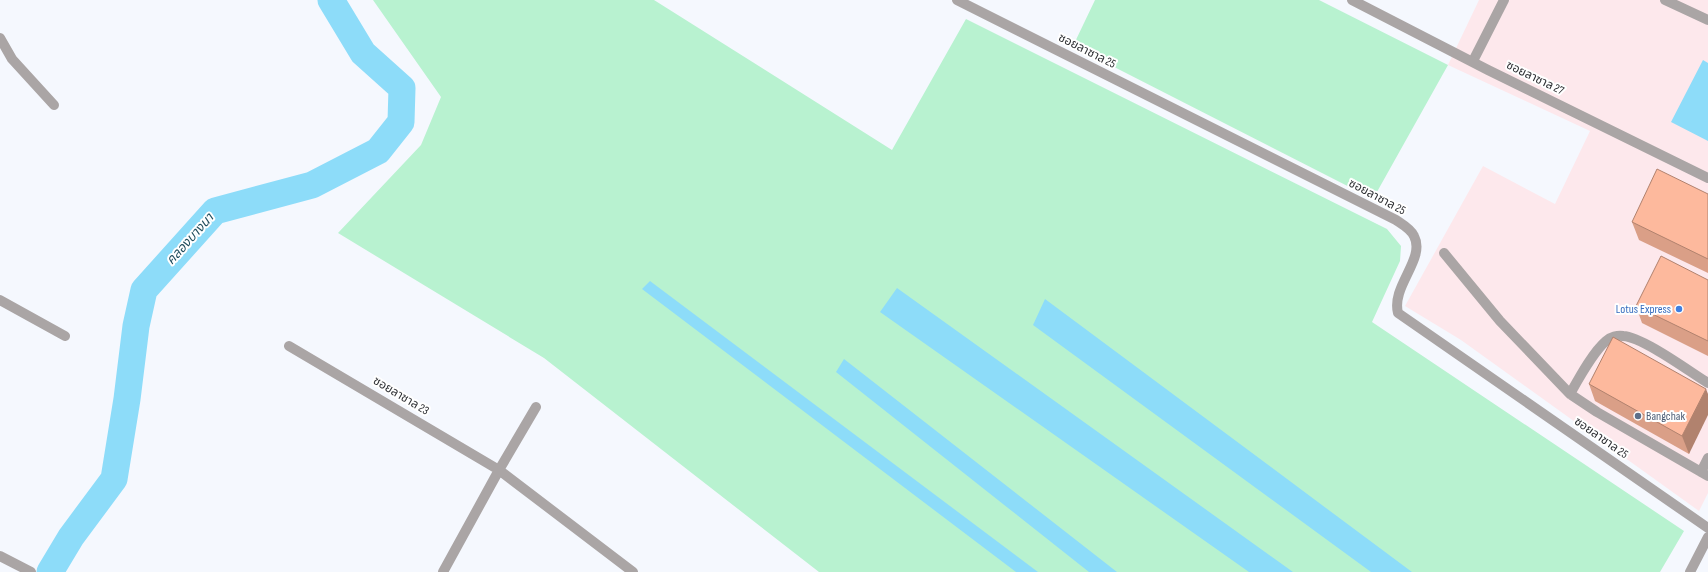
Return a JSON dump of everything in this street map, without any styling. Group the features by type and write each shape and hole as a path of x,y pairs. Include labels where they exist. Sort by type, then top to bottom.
{"street":[{"name":"ซอยลาซาล 25","path":"957,0 1396,220 1412,232 1415,237 1416,249 1415,257 1397,297 1396,305 1398,313 1708,528"},
{"name":"ซอยลาซาล 27","path":"1352,0 1708,178"},
{"path":"1473,61 1504,0"},
{"path":"1664,0 1708,20"},
{"path":"0,38 12,59 54,105"},
{"path":"1444,254 1500,321 1570,394 1597,412 1705,474 1708,458"},
{"path":"0,300 64,336"},
{"path":"1570,394 1584,370 1606,340 1613,337 1623,336 1634,339 1663,354 1708,384"},
{"name":"ซอยลาซาล 23","path":"289,346 499,470 633,572"},
{"path":"443,572 536,406"},
{"path":"1690,572 1708,537"},
{"path":"4,558 31,572"}],"shaded area":[{"path":"1479,0 1708,0 1708,493 1699,511 1461,340 1405,306 1483,166 1555,204 1590,131 1448,65"}],"green space":[{"path":"373,0 654,0 892,150 966,19 1387,229 1401,246 1400,261 1372,322 1684,531 1660,572 819,572 544,358 338,233 421,145 441,97"},
{"path":"1095,0 1319,0 1448,65 1373,199 1073,46"}],"water":[{"path":"1703,60 1708,63 1708,141 1671,122"},
{"path":"650,281 1038,572 1016,572 642,289"},
{"path":"897,288 1293,572 1249,572 880,312"},
{"path":"1045,299 1412,572 1371,572 1033,325"},
{"path":"844,359 1117,572 1089,572 836,372"}],"building":[{"path":"1657,169 1708,194 1708,259 1632,222"},
{"name":"Lotus Express","path":"1661,256 1708,280 1708,341 1636,306"},
{"path":"1613,337 1706,389 1682,436 1589,384"}],"waterway":[{"name":"คลองบางนา","path":"50,572 71,537 114,479 127,399 136,326 144,290 215,211 312,185 378,151 401,122 402,88 363,53 331,0"}],"place":[{"name":"Lotus Express","path":"1679,309"},
{"name":"Bangchak","path":"1638,416"}]}
